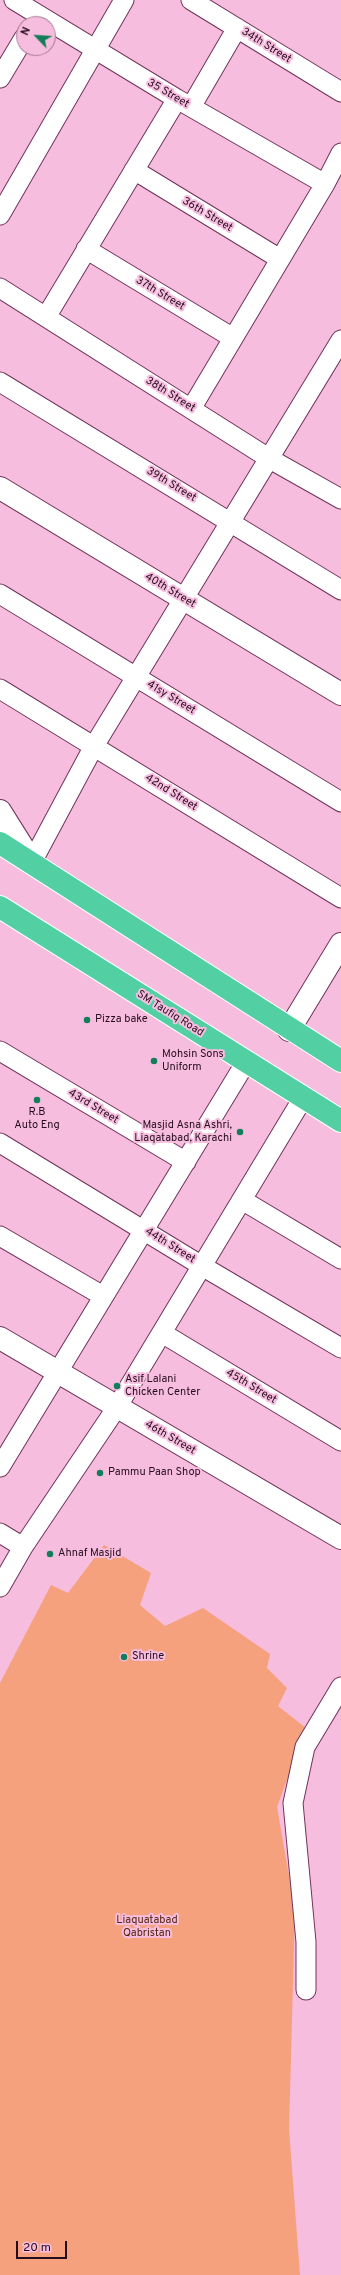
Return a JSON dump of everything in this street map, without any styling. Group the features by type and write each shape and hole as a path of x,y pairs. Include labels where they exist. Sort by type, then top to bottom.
{"highway":[{"path":"0,843 32,862 289,1030 339,1056"},
{"name":"SM Taufiq Road","path":"0,907 341,1121"}],"street":[{"name":"35 Street","path":"14,0 32,16"},
{"path":"0,216 124,0"},
{"name":"34th Street","path":"191,0 341,92"},
{"path":"46,317 134,170 237,28"},
{"name":"35 Street","path":"56,30 95,50 325,184"},
{"path":"0,78 16,51"},
{"path":"191,409 325,184 341,153"},
{"name":"36th Street","path":"134,170 280,259"},
{"name":"37th Street","path":"86,249 233,338"},
{"name":"38th Street","path":"0,288 270,459 341,500"},
{"path":"0,811 32,862 94,746 185,600 341,340"},
{"name":"39th Street","path":"0,382 232,522 341,590"},
{"name":"40th Street","path":"0,488 341,694"},
{"name":"41sy Street","path":"0,594 341,802"},
{"name":"42nd Street","path":"0,689 341,898"},
{"path":"289,1030 341,944"},
{"name":"43rd Street","path":"0,1051 186,1162"},
{"path":"0,1467 5,1448 56,1372 246,1062"},
{"path":"0,1587 24,1547 116,1407 162,1333 303,1098"},
{"name":"44th Street","path":"0,1143 202,1266 341,1348"},
{"path":"242,1200 341,1259"},
{"path":"0,1236 103,1296"},
{"name":"45th Street","path":"162,1333 341,1441"},
{"name":"46th Street","path":"0,1338 341,1538"},
{"path":"0,1533 24,1547"},
{"path":"306,1990 306,1942 293,1803 305,1747 341,1687"}],"green space":[{"name":"Liaquatabad Qabristan","path":"104,1545 151,1573 140,1605 165,1626 203,1608 270,1654 267,1668 287,1688 278,1706 306,1728 277,1807 295,1910 289,2129 300,2275 0,2275 0,1683 51,1585 68,1593"}],"place":[{"name":"Pizza bake","path":"87,1020"},
{"name":"Mohsin Sons Uniform","path":"154,1061"},
{"name":"R.B Auto Eng","path":"37,1100"},
{"name":"Masjid Asna Ashri, Liaqatabad, Karachi","path":"240,1132"},
{"name":"Asif Lalani Chicken Center","path":"117,1386"},
{"name":"Pammu Paan Shop","path":"100,1473"},
{"name":"Ahnaf Masjid","path":"50,1554"},
{"name":"Shrine","path":"124,1657"}]}
